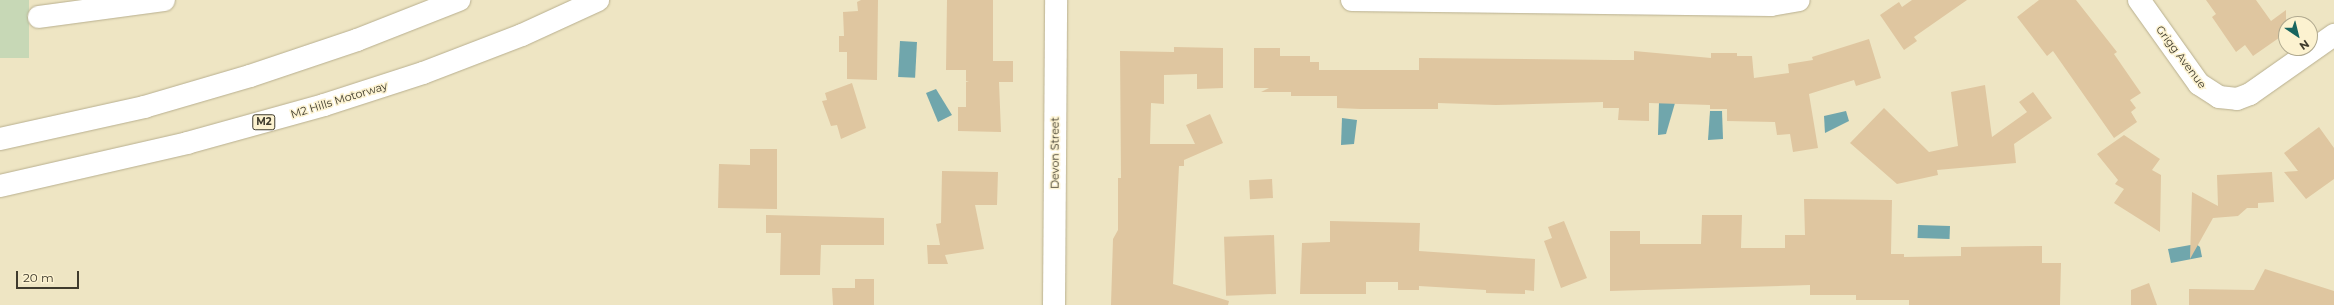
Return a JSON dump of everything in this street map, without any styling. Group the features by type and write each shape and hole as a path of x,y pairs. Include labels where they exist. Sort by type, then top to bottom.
{"main road":[{"path":"39,17 164,0"},
{"path":"0,140 144,106 250,76 357,40 459,0"},
{"name":"M2 Hills Motorway","path":"0,186 187,143 324,105 423,73 522,35 598,0"},
{"name":"Devon Street","path":"1054,305 1056,0"},
{"path":"1352,0 1771,5 1799,0"},
{"name":"Grigg Avenue","path":"2139,0 2199,84 2219,97 2236,98 2250,94 2334,35"}],"green space":[{"path":"0,0 29,0 29,58 0,58"}],"water":[{"path":"900,41 917,42 915,78 898,77"},
{"path":"936,89 952,115 938,122 926,93"},
{"path":"1659,102 1675,103 1666,134 1658,135"},
{"path":"1710,111 1722,111 1723,139 1708,140"},
{"path":"1846,111 1849,121 1825,133 1824,116"},
{"path":"1342,118 1357,120 1354,144 1341,145"},
{"path":"1918,225 1950,226 1950,239 1918,238"},
{"path":"2196,244 2200,247 2202,257 2171,263 2168,249"}],"building":[{"path":"861,0 878,0 877,80 847,79 847,52 839,52 839,36 844,36 843,12 858,11 857,2"},
{"path":"947,0 993,0 993,61 1013,61 1013,82 999,82 1001,132 958,131 958,107 966,107 966,82 969,81 966,81 966,70 946,70"},
{"path":"1912,0 1967,0 1914,37 1917,41 1904,50 1880,15 1899,2 1902,7"},
{"path":"2039,0 2076,0 2117,52 2114,54 2141,93 2130,100 2136,108 2131,112 2137,122 2114,138 2053,51 2047,56 2017,17"},
{"path":"2206,0 2256,0 2271,21 2286,10 2286,16 2278,16 2278,39 2253,56 2245,45 2236,52 2212,17 2216,14"},
{"path":"1869,39 1881,78 1856,86 1854,80 1809,94 1818,148 1793,152 1790,134 1777,135 1775,122 1727,121 1727,109 1710,109 1710,105 1649,103 1649,121 1618,120 1619,108 1603,108 1603,102 1496,105 1438,103 1438,109 1361,109 1337,108 1337,96 1291,96 1291,92 1261,92 1269,88 1254,88 1254,48 1280,48 1280,56 1310,56 1310,62 1319,62 1319,70 1419,70 1419,58 1634,60 1634,51 1711,58 1711,53 1737,53 1737,56 1752,56 1754,78 1789,73 1788,64 1813,60 1812,57"},
{"path":"1174,47 1223,48 1223,88 1197,89 1197,74 1164,75 1164,104 1151,103 1150,144 1195,144 1186,125 1210,114 1223,143 1184,160 1184,166 1179,166 1173,284 1229,301 1228,305 1111,305 1113,239 1118,230 1118,178 1121,178 1120,51 1174,52"},
{"path":"852,83 866,128 841,139 837,125 831,126 822,101 827,100 825,93"},
{"path":"1985,85 1992,137 2027,112 2019,102 2033,92 2052,118 2014,144 2016,163 1937,170 1938,175 1897,184 1850,143 1884,108 1929,152 1958,146 1951,92"},
{"path":"2319,127 2334,148 2334,179 2306,199 2284,172 2298,171 2284,153"},
{"path":"2124,135 2160,159 2152,170 2161,175 2160,232 2114,203 2124,189 2115,184 2118,180 2097,154"},
{"path":"750,149 777,149 777,209 718,208 719,164 750,165"},
{"path":"942,171 998,172 997,205 975,205 984,249 945,255 948,264 928,264 927,245 940,245 936,224 941,223"},
{"path":"2272,172 2274,202 2258,203 2258,208 2247,208 2238,216 2213,218 2190,259 2192,192 2218,206 2217,175"},
{"path":"1272,179 1273,198 1250,199 1249,180"},
{"path":"1804,199 1892,200 1891,254 1904,254 1904,257 1961,256 1961,247 2042,246 2042,263 2061,263 2060,305 1909,305 1909,300 1856,300 1856,295 1810,295 1810,285 1610,291 1610,231 1640,231 1640,244 1701,244 1702,215 1742,215 1741,248 1785,248 1785,235 1805,235"},
{"path":"766,215 884,218 884,245 821,245 820,275 780,275 781,233 766,233"},
{"path":"1330,221 1420,223 1419,251 1535,259 1534,291 1525,290 1525,294 1486,293 1486,290 1419,286 1419,290 1398,290 1398,282 1366,282 1366,294 1300,294 1302,243 1330,242"},
{"path":"1564,221 1587,278 1561,288 1544,241 1552,238 1548,227"},
{"path":"1274,235 1276,294 1226,296 1224,237"},
{"path":"2265,269 2334,291 2334,305 2189,305 2189,289 2254,290"},
{"path":"855,279 874,279 874,305 833,305 832,288 855,288"},
{"path":"2149,283 2157,305 2131,305 2131,290"}]}
